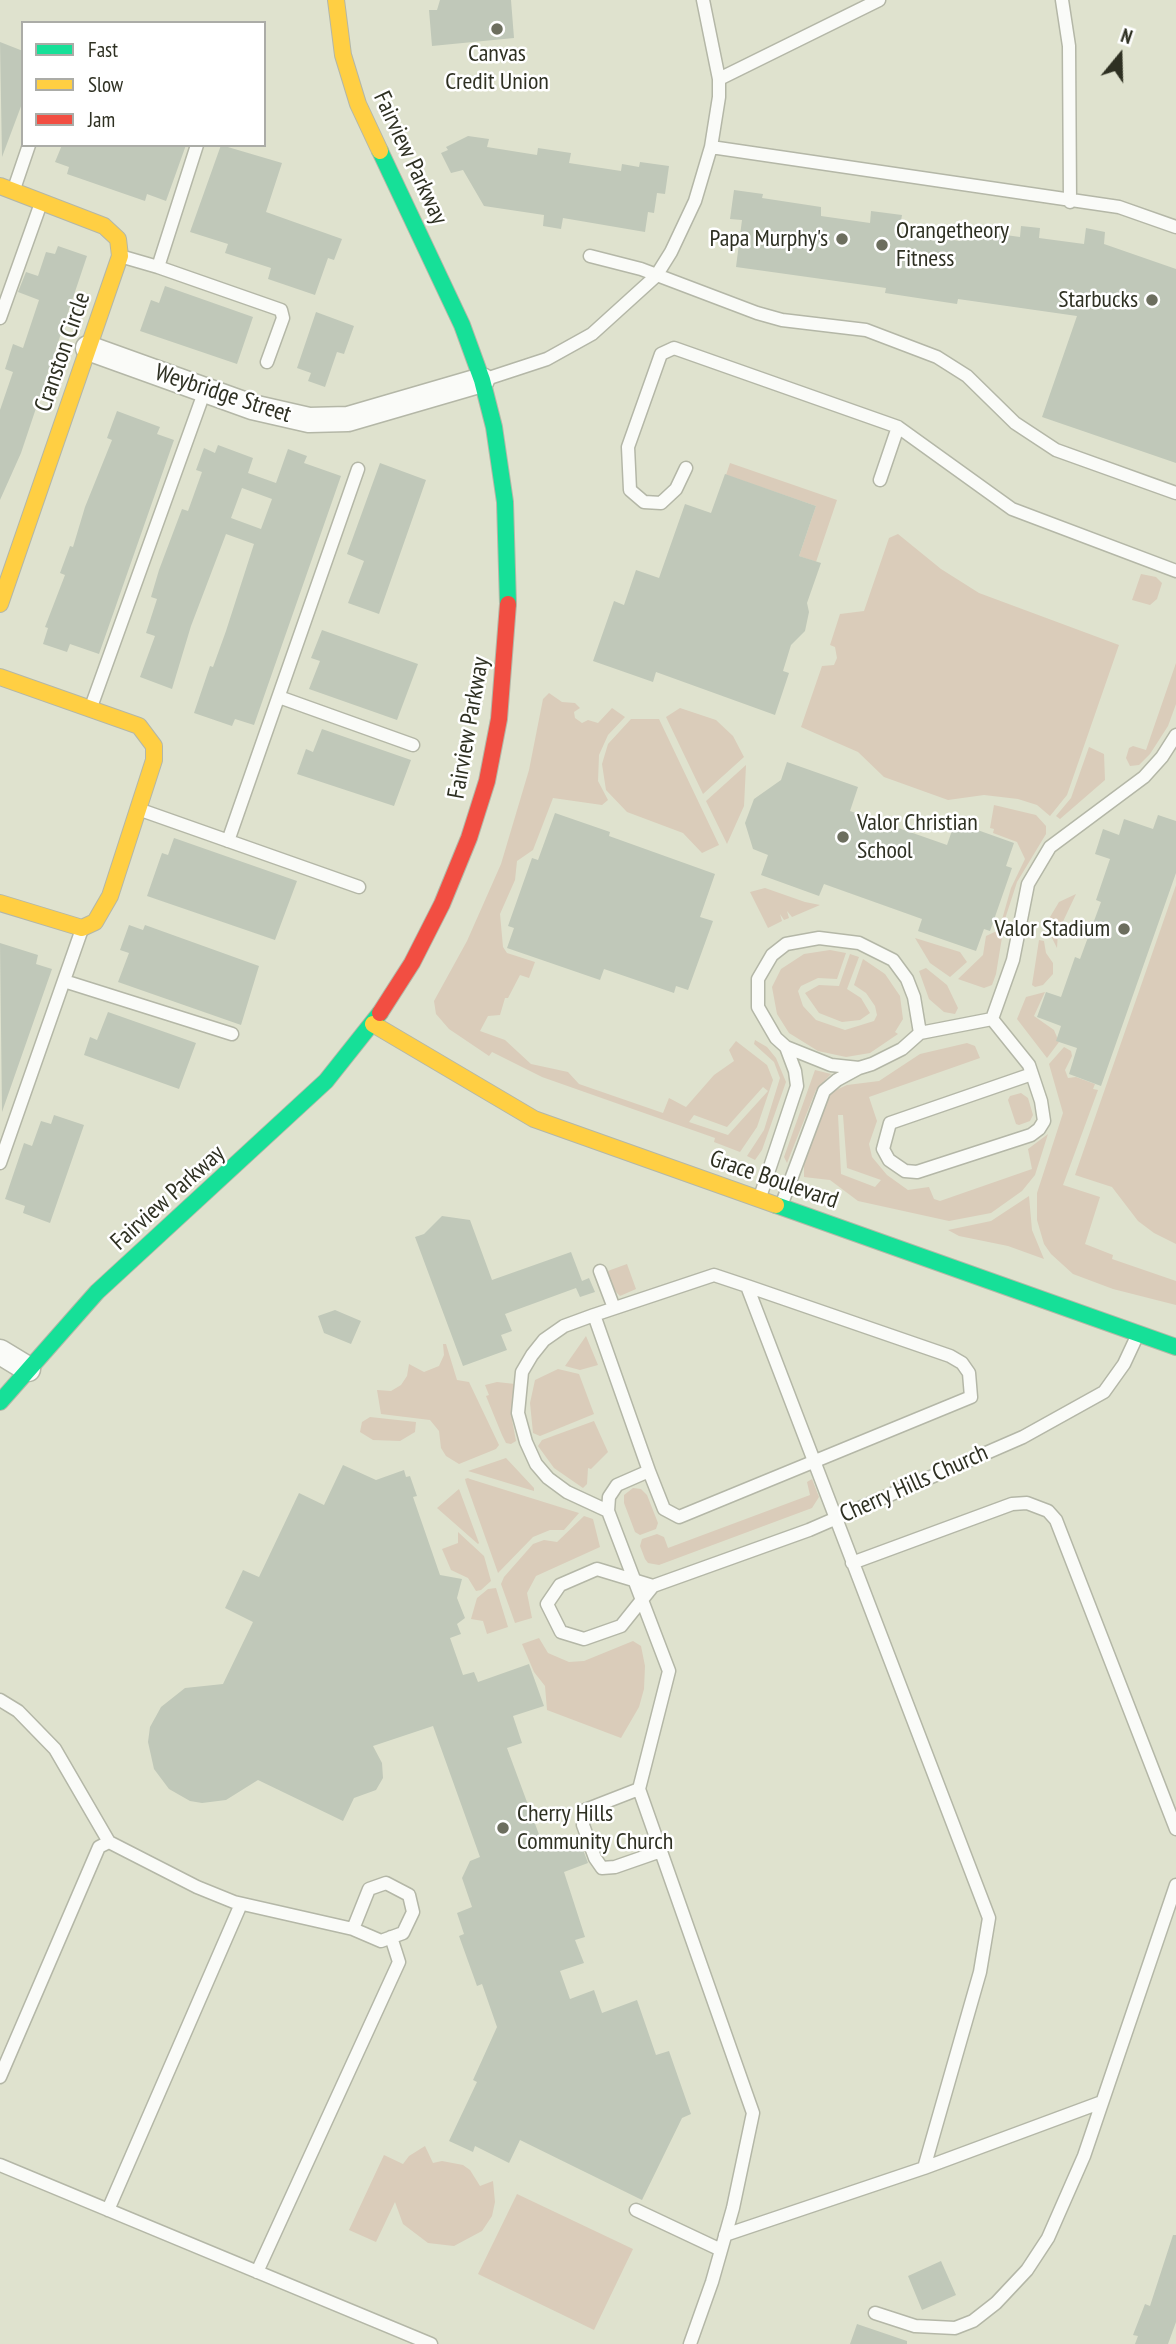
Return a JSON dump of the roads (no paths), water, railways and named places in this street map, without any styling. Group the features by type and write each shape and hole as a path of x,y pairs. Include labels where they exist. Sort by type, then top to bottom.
{"street":[{"name":"Fairview Parkway","path":"0,1402 97,1292 326,1081 373,1024 412,963 469,838 486,781 499,719 508,633 509,563 505,502 494,427 482,380 442,279 385,167 358,104 343,55 336,0"},
{"path":"7,187 104,226 118,239 120,256"},
{"name":"Cranston Circle","path":"0,604 120,256"},
{"name":"Weybridge Street","path":"88,348 205,390 309,420 348,419 482,380"},
{"path":"0,677 139,726 150,737 154,760 104,911 95,922 82,929 0,903"},
{"name":"Grace Boulevard","path":"373,1024 534,1119 1176,1347"},
{"path":"0,1352 28,1369"}],"lane":[{"path":"482,380 547,359 592,334 656,276 695,201 711,147 719,79 703,0"},
{"path":"719,79 879,0"},
{"path":"1062,0 1069,46 1070,202"},
{"path":"7,187 28,147"},
{"path":"158,267 196,147"},
{"path":"711,147 1070,202 1119,207 1176,227"},
{"path":"0,318 41,200"},
{"path":"120,256 281,310 283,318 267,362"},
{"path":"590,256 632,266 757,313 782,320 866,330 937,357 967,376 1015,422 1056,450 1176,493"},
{"path":"686,468 676,489 661,503 644,502 630,490 628,447 661,354 674,348 898,427 1012,509 1176,571"},
{"path":"91,708 205,390"},
{"path":"880,480 898,427"},
{"path":"228,841 358,469"},
{"path":"279,697 413,745"},
{"path":"992,1019 1013,960 1028,884 1051,847 1144,776 1162,757 1176,735"},
{"path":"138,809 359,887"},
{"path":"0,1163 82,929"},
{"path":"759,1199 797,1086 795,1071 786,1047 764,1020 758,1007 758,979 772,955 786,944 803,938 840,938 859,943 893,960 914,997 920,1033"},
{"path":"64,981 232,1034"},
{"path":"781,1207 824,1091 859,1068 896,1052 920,1033 992,1019"},
{"path":"992,1019 1017,1046 1032,1074 1044,1121 1031,1135 918,1172 905,1171 889,1160 883,1149 890,1123 1032,1074"},
{"path":"786,1047 831,1065 859,1068"},
{"path":"600,1271 614,1308"},
{"path":"594,1315 664,1509 678,1517 971,1397 969,1373 962,1363 950,1356 714,1275 614,1308 594,1315 564,1326 544,1340 523,1372 519,1413 526,1442 536,1464 548,1478 567,1492 608,1511"},
{"path":"747,1286 989,1918 980,1972 924,2168"},
{"name":"Cherry Hills Church","path":"653,1586 597,1569 560,1585 547,1604 561,1632 584,1639 621,1626 653,1586 836,1519 1074,1411 1104,1392 1124,1364 1138,1334"},
{"path":"649,1471 617,1485 608,1497 608,1511 669,1671 639,1790 753,2113 725,2235 690,2344"},
{"path":"852,1563 1012,1504 1027,1503 1048,1511 1056,1520 1176,1829"},
{"path":"0,1700 18,1711 55,1749 109,1842 197,1887 241,1904 352,1929 381,1941 402,1933 413,1912 409,1895 386,1883 369,1889 352,1929"},
{"path":"639,1790 585,1810 583,1825 594,1858 602,1868 615,1867 662,1851"},
{"path":"0,2077 99,1847 109,1842"},
{"path":"875,2312 915,2326 955,2328 973,2321 996,2303 1027,2270 1048,2238 1084,2156 1176,1885"},
{"path":"108,2210 241,1904"},
{"path":"257,2272 399,1962 391,1937"},
{"path":"725,2235 924,2168 1102,2102"},
{"path":"0,2165 431,2344"},
{"path":"636,2210 721,2249"}],"place":[{"name":"Canvas Credit Union","path":"497,29"},
{"name":"Papa Murphy's","path":"842,239"},
{"name":"Orangetheory Fitness","path":"882,245"},
{"name":"Starbucks","path":"1152,300"},
{"name":"Valor Christian School","path":"843,837"},
{"name":"Valor Stadium","path":"1124,929"},
{"name":"Cherry Hills Community Church","path":"503,1828"}]}
